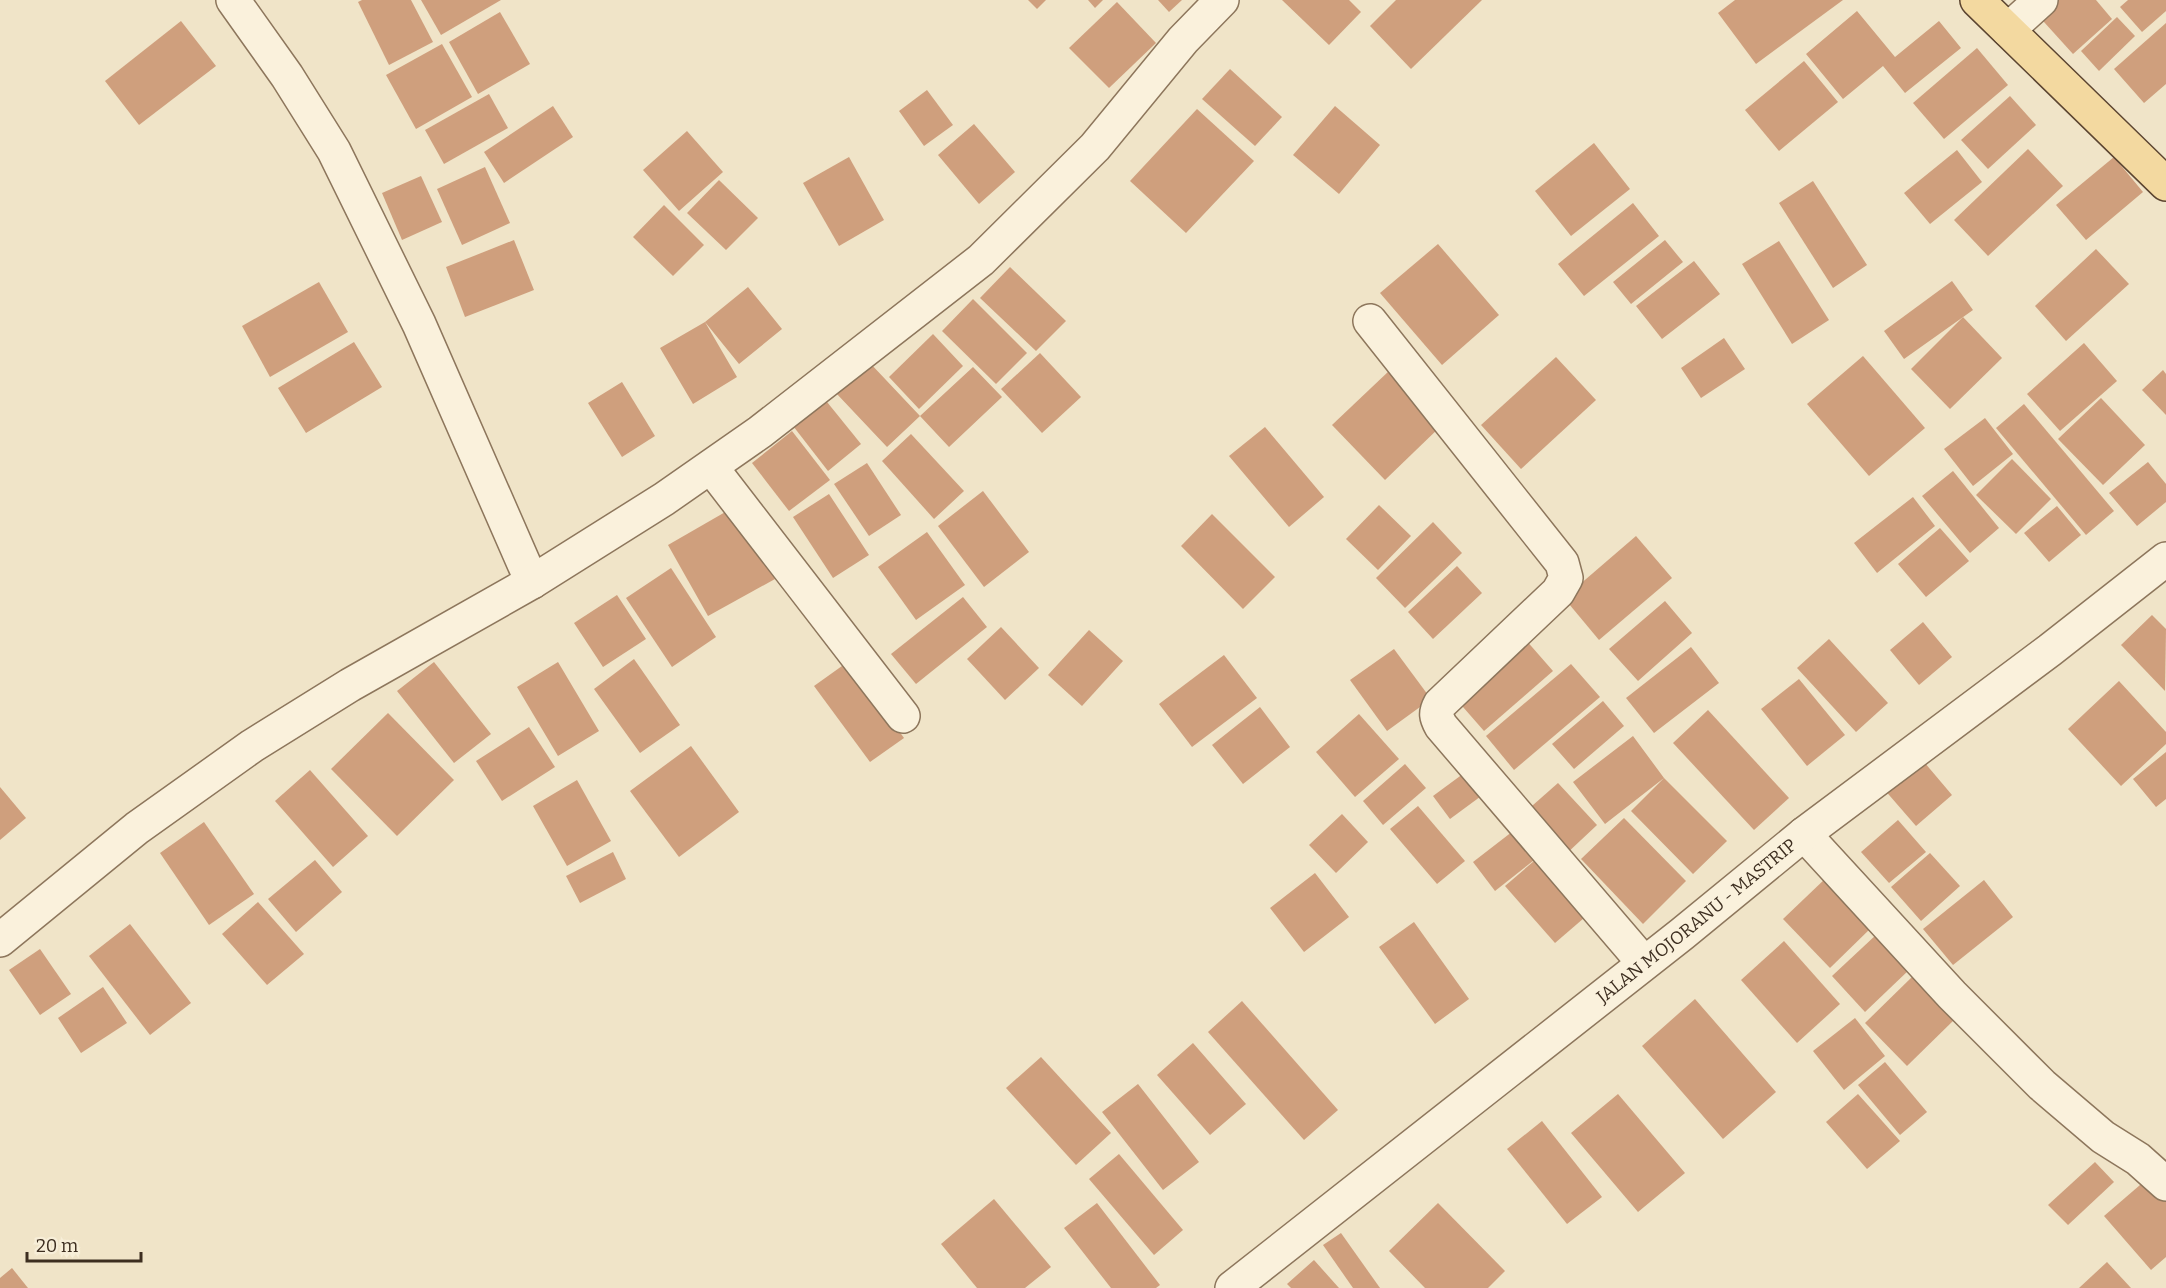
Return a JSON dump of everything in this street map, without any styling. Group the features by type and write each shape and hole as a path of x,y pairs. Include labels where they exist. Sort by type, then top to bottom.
{"main road":[{"path":"1977,0 2166,184"}],"street":[{"path":"233,0 287,76 334,151 418,324 532,582"},
{"path":"0,940 137,828 252,746 350,685 532,582 664,499 760,432 981,261 1095,147 1183,40 1222,0"},
{"path":"2008,30 2042,0"},
{"path":"1370,321 1562,563 1566,578 1558,592 1440,704 1436,712 1437,719 1644,963"},
{"path":"711,467 903,716"},
{"name":"JALAN MOJORANU - MASTRIP","path":"1232,1288 1804,834 2050,650 2166,559"},
{"path":"1804,834 1952,994 2042,1085 2103,1137 2138,1159 2166,1184"}],"building":[{"path":"362,0 411,0 433,42 389,65 358,2"},
{"path":"421,0 501,0 441,35"},
{"path":"1028,0 1046,0 1037,9"},
{"path":"1088,0 1103,0 1095,8"},
{"path":"1158,0 1182,0 1169,12"},
{"path":"1282,0 1349,0 1361,12 1329,45"},
{"path":"1396,0 1482,0 1411,69 1370,26"},
{"path":"1735,0 1843,0 1756,64 1718,13"},
{"path":"2046,0 2096,0 2112,19 2073,54 2034,11"},
{"path":"2128,0 2166,0 2166,11 2142,32 2120,7"},
{"path":"1117,2 1156,43 1109,88 1069,48"},
{"path":"1857,11 1895,57 1939,21 1961,48 1905,93 1883,66 1843,99 1806,54"},
{"path":"500,12 530,64 478,94 449,42"},
{"path":"2117,17 2135,36 2099,71 2081,51"},
{"path":"181,21 216,66 139,125 105,81"},
{"path":"2166,23 2166,84 2144,103 2114,69"},
{"path":"442,44 472,97 416,129 386,75"},
{"path":"1977,48 2008,85 1944,139 1913,103"},
{"path":"1804,61 1838,102 1779,151 1745,110"},
{"path":"1230,69 1282,117 1255,146 1202,99"},
{"path":"927,90 953,125 924,146 899,111"},
{"path":"489,94 508,128 444,164 425,130"},
{"path":"2010,96 2036,125 1988,169 1961,140"},
{"path":"553,106 573,137 504,183 484,152"},
{"path":"1335,106 1380,145 1339,194 1293,155"},
{"path":"1197,109 1254,161 1186,233 1130,181"},
{"path":"974,124 1015,172 979,204 938,155"},
{"path":"687,131 723,172 679,211 643,170"},
{"path":"1594,143 1630,189 1571,236 1535,191"},
{"path":"2028,149 2063,186 1988,256 1954,220"},
{"path":"1957,150 1982,182 1930,224 1904,193"},
{"path":"849,157 884,220 839,246 803,183"},
{"path":"2114,157 2143,192 2086,240 2056,205"},
{"path":"485,167 510,223 462,245 437,189"},
{"path":"421,176 442,222 402,240 382,193"},
{"path":"719,180 758,218 726,250 687,213"},
{"path":"1813,181 1867,265 1833,288 1779,203"},
{"path":"1633,203 1659,236 1584,296 1558,264"},
{"path":"664,205 704,245 673,276 633,237"},
{"path":"514,240 534,290 465,317 446,267"},
{"path":"1665,240 1683,262 1631,304 1613,282"},
{"path":"1779,241 1829,320 1792,344 1742,264"},
{"path":"1438,244 1499,315 1442,365 1380,293"},
{"path":"2096,249 2129,284 2066,341 2035,306"},
{"path":"1694,261 1720,294 1662,339 1636,306"},
{"path":"1010,267 1066,321 1036,351 980,298"},
{"path":"1952,281 1973,310 1904,359 1884,331"},
{"path":"319,282 348,332 270,377 242,326"},
{"path":"748,287 782,329 739,364 705,322"},
{"path":"973,299 1027,353 996,384 942,331"},
{"path":"1963,317 2002,358 1950,409 1911,369"},
{"path":"705,322 737,377 693,404 660,348"},
{"path":"933,334 963,366 919,409 889,377"},
{"path":"1724,338 1745,369 1701,398 1681,368"},
{"path":"354,342 382,387 306,433 278,388"},
{"path":"2084,343 2117,381 2060,431 2027,394"},
{"path":"1040,353 1081,397 1042,433 1001,389"},
{"path":"1863,356 1925,428 1869,476 1807,404"},
{"path":"1556,357 1596,400 1521,469 1481,425"},
{"path":"869,362 920,416 887,447 836,393"},
{"path":"973,367 1002,397 949,447 920,416"},
{"path":"1390,370 1442,425 1385,480 1332,425"},
{"path":"2163,370 2166,374 2166,415 2142,390"},
{"path":"622,382 655,436 622,457 588,403"},
{"path":"823,397 861,444 828,471 790,422"},
{"path":"2101,398 2145,445 2103,485 2058,439"},
{"path":"2024,404 2114,511 2086,535 1996,428"},
{"path":"1985,418 2013,454 1973,486 1944,449"},
{"path":"1265,427 1324,497 1289,527 1229,456"},
{"path":"792,431 830,480 789,511 752,463"},
{"path":"911,434 964,491 934,519 882,461"},
{"path":"2012,459 2051,499 2016,534 1976,495"},
{"path":"2148,462 2166,484 2166,502 2137,526 2109,493"},
{"path":"867,463 901,515 869,536 834,484"},
{"path":"1953,471 1999,528 1970,553 1922,496"},
{"path":"983,491 1029,552 984,587 938,526"},
{"path":"829,494 869,555 833,578 793,517"},
{"path":"1913,497 1935,526 1877,573 1854,543"},
{"path":"1379,505 1411,536 1378,570 1346,539"},
{"path":"2057,506 2081,535 2049,562 2024,533"},
{"path":"734,507 775,579 708,616 668,545"},
{"path":"1212,514 1275,577 1243,609 1181,546"},
{"path":"1433,522 1462,553 1405,608 1376,578"},
{"path":"1940,528 1969,561 1926,597 1898,564"},
{"path":"927,532 965,585 916,620 878,567"},
{"path":"1636,536 1672,578 1599,640 1564,598"},
{"path":"1457,566 1482,593 1433,639 1408,612"},
{"path":"671,568 716,637 672,667 626,598"},
{"path":"617,595 646,639 603,667 574,623"},
{"path":"963,597 987,627 916,684 891,654"},
{"path":"1665,601 1692,633 1638,681 1609,649"},
{"path":"2152,615 2166,629 2165,691 2121,645"},
{"path":"1923,622 1952,657 1919,685 1890,650"},
{"path":"1001,627 1039,668 1005,700 967,659"},
{"path":"1089,630 1123,661 1082,706 1048,675"},
{"path":"1525,639 1553,671 1484,731 1456,699"},
{"path":"1829,639 1888,703 1856,732 1797,668"},
{"path":"1691,647 1719,683 1654,733 1626,698"},
{"path":"1394,649 1431,699 1387,731 1350,680"},
{"path":"1224,655 1257,698 1192,747 1159,704"},
{"path":"634,659 680,725 640,753 594,689"},
{"path":"849,661 904,738 870,762 814,686"},
{"path":"434,662 491,734 454,763 397,691"},
{"path":"558,662 599,731 558,756 517,687"},
{"path":"1571,664 1600,697 1514,770 1486,736"},
{"path":"1799,679 1845,735 1807,766 1761,709"},
{"path":"2119,681 2166,732 2166,744 2121,786 2068,729"},
{"path":"1603,701 1624,726 1574,769 1552,744"},
{"path":"1260,707 1290,747 1243,784 1212,745"},
{"path":"1708,710 1789,798 1754,830 1673,743"},
{"path":"388,713 454,780 397,836 331,769"},
{"path":"1359,714 1399,759 1355,797 1316,752"},
{"path":"529,727 555,767 502,801 476,761"},
{"path":"1633,736 1664,778 1605,824 1573,782"},
{"path":"691,746 739,812 679,857 630,791"},
{"path":"2166,752 2166,799 2156,807 2133,779"},
{"path":"1919,756 1952,795 1916,826 1883,788"},
{"path":"1405,764 1426,788 1383,825 1363,801"},
{"path":"1471,768 1488,791 1450,819 1433,796"},
{"path":"310,770 368,836 333,867 275,801"},
{"path":"1664,778 1727,841 1693,874 1631,811"},
{"path":"577,780 611,841 567,866 533,806"},
{"path":"1558,783 1597,825 1564,856 1524,813"},
{"path":"0,787 26,818 0,840"},
{"path":"1418,806 1465,861 1437,884 1390,829"},
{"path":"1342,814 1368,842 1336,873 1309,845"},
{"path":"1624,818 1686,881 1643,924 1581,859"},
{"path":"1898,820 1926,852 1889,883 1861,852"},
{"path":"204,822 254,894 209,925 160,853"},
{"path":"1517,828 1538,857 1495,891 1473,862"},
{"path":"613,852 626,879 580,903 566,876"},
{"path":"1930,853 1960,886 1921,921 1891,887"},
{"path":"315,860 342,892 296,932 268,899"},
{"path":"1534,861 1584,918 1555,943 1505,886"},
{"path":"1315,873 1349,917 1304,952 1270,908"},
{"path":"1827,877 1873,926 1830,968 1783,919"},
{"path":"1984,880 2013,917 1953,965 1923,929"},
{"path":"258,902 304,954 267,985 222,934"},
{"path":"1414,922 1469,999 1435,1024 1379,947"},
{"path":"130,924 191,1003 150,1035 89,956"},
{"path":"1877,934 1910,969 1865,1012 1832,976"},
{"path":"1784,941 1840,1004 1797,1043 1741,980"},
{"path":"40,949 71,994 40,1015 9,970"},
{"path":"1913,976 1956,1018 1907,1066 1865,1023"},
{"path":"103,987 127,1023 81,1053 58,1018"},
{"path":"1695,999 1776,1092 1723,1139 1642,1046"},
{"path":"1242,1001 1338,1110 1304,1140 1208,1032"},
{"path":"1855,1018 1885,1056 1844,1090 1813,1051"},
{"path":"1193,1043 1246,1104 1210,1135 1157,1075"},
{"path":"1041,1057 1111,1133 1076,1165 1006,1088"},
{"path":"1885,1062 1927,1112 1900,1135 1858,1085"},
{"path":"1138,1084 1199,1162 1163,1190 1102,1112"},
{"path":"1618,1094 1685,1173 1638,1212 1571,1133"},
{"path":"1858,1094 1900,1141 1867,1169 1826,1122"},
{"path":"1542,1121 1602,1197 1567,1224 1507,1149"},
{"path":"1119,1154 1183,1230 1154,1255 1089,1179"},
{"path":"2095,1162 2114,1182 2068,1225 2048,1205"},
{"path":"2147,1179 2166,1201 2166,1257 2151,1270 2104,1216"},
{"path":"994,1199 1051,1267 1025,1288 977,1288 941,1244"},
{"path":"1097,1203 1160,1285 1156,1288 1111,1288 1064,1228"},
{"path":"1438,1203 1505,1271 1488,1288 1425,1288 1389,1251"},
{"path":"1341,1233 1380,1288 1353,1288 1323,1245"},
{"path":"1314,1260 1339,1288 1291,1288 1287,1284"},
{"path":"2107,1262 2131,1288 2079,1288"},
{"path":"12,1268 28,1288 0,1288 0,1278"}]}
